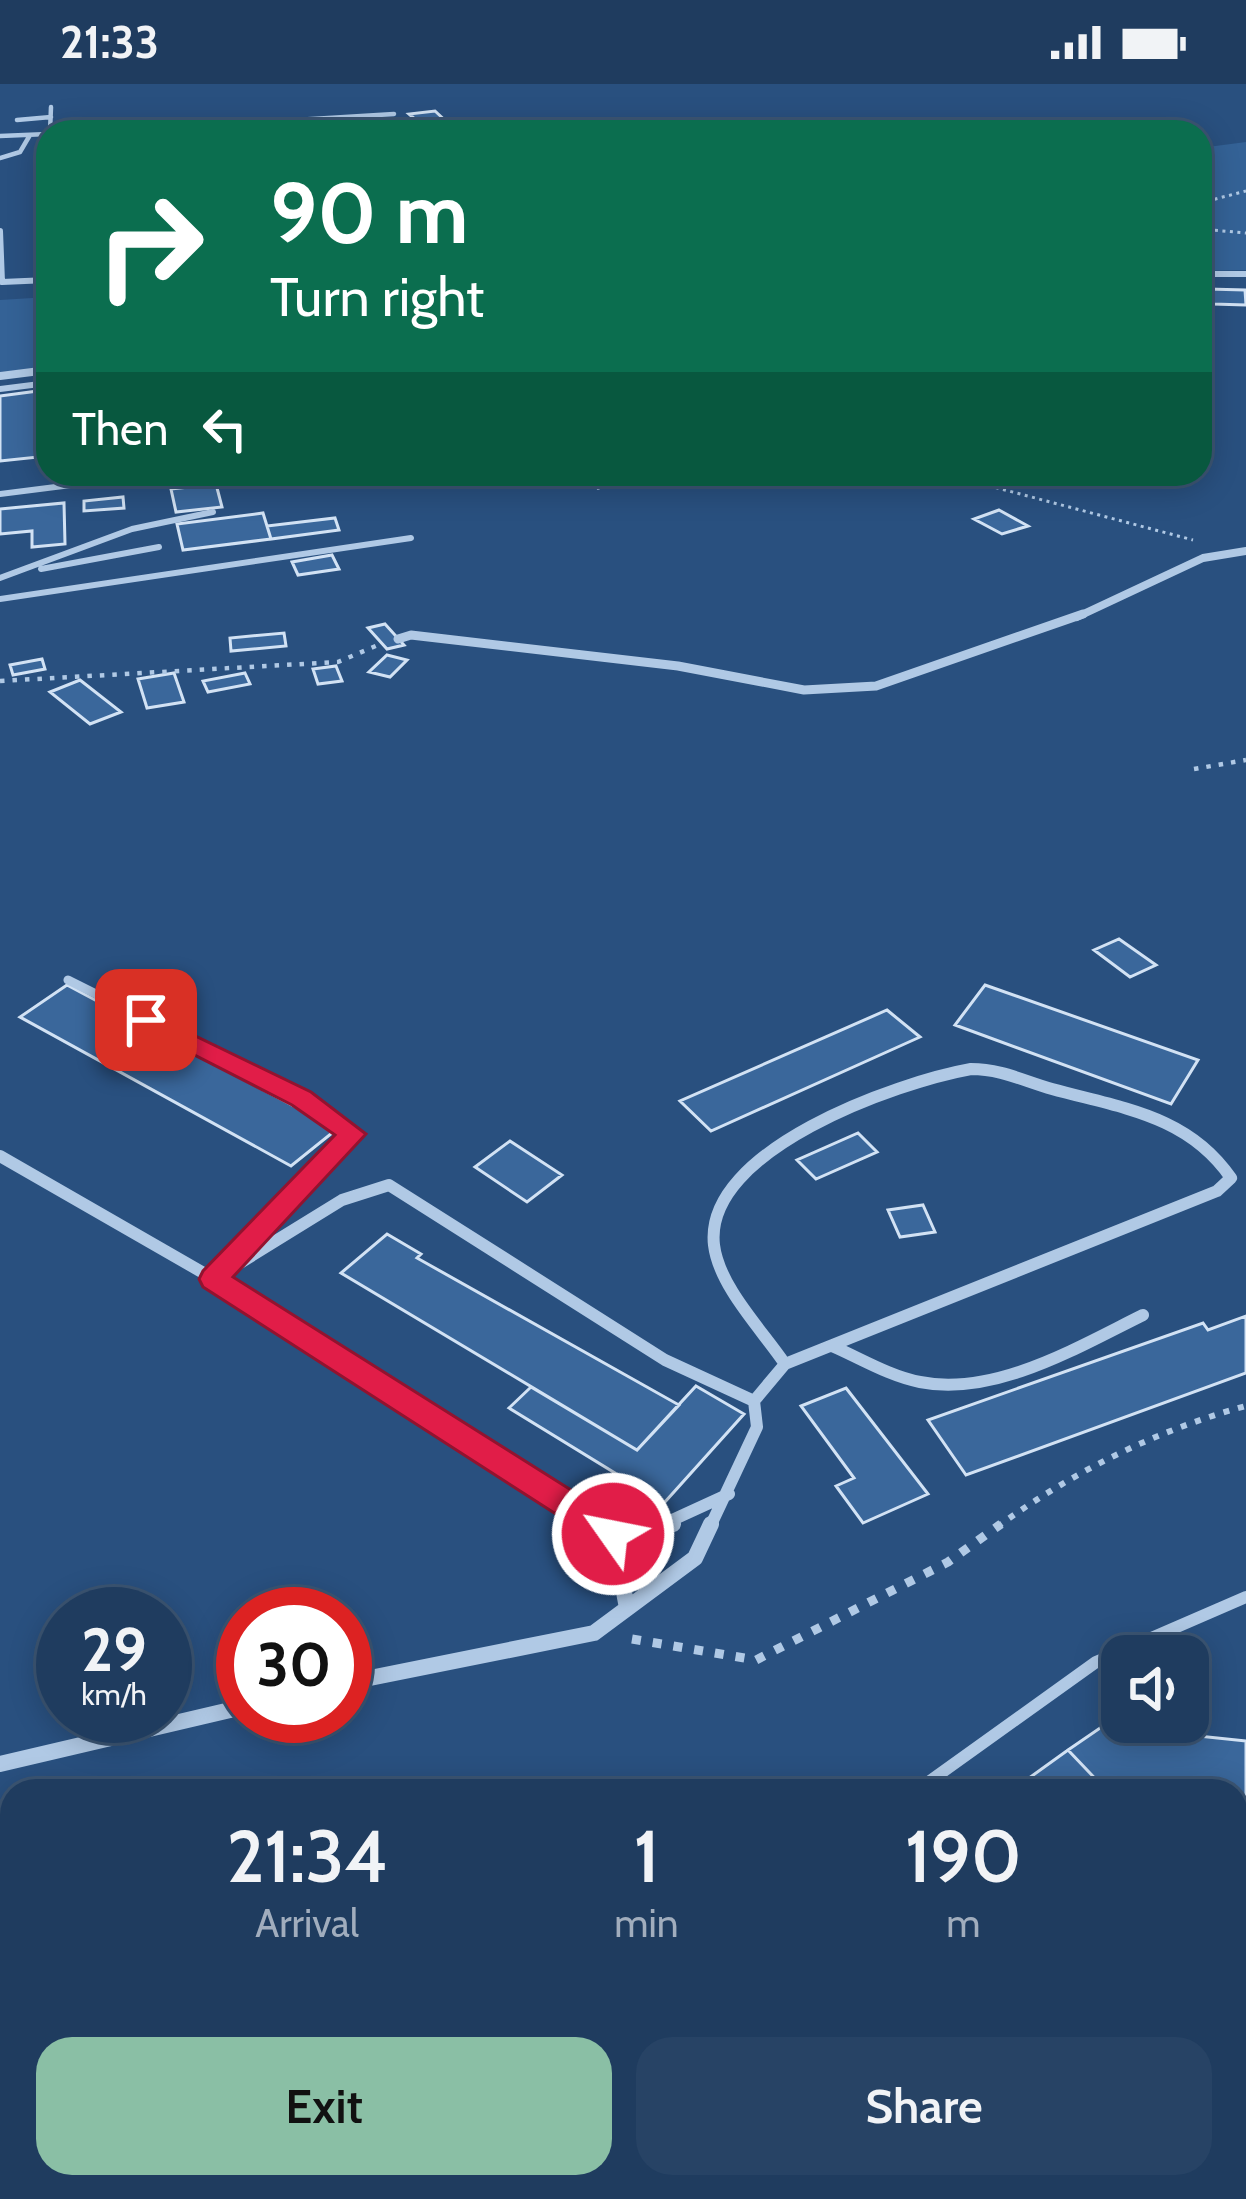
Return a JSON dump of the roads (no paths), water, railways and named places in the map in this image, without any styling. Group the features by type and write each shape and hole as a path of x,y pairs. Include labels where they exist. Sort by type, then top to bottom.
{"street":[{"path":"0,231 2,282 36,281"},
{"path":"1212,274 1246,274"},
{"path":"0,376 36,372"},
{"path":"398,639 411,635 678,666 804,690 876,686 1076,618 1203,558 1245,551"},
{"path":"68,980 302,1098 352,1134 214,1279"},
{"path":"372,1678 594,1633 694,1558 757,1427 754,1401 785,1364 1217,1191 1231,1178 1209,1147 1172,1125 1000,1068 965,1069 900,1085 779,1147 741,1173 714,1213 714,1247 785,1364"},
{"path":"0,1156 214,1279 613,1534 672,1524 729,1493"},
{"path":"214,1279 342,1200 389,1185 665,1360 754,1401"},
{"path":"832,1346 922,1384 1024,1370 1143,1315"},
{"path":"613,1534 627,1608"},
{"path":"0,1764 216,1713"}],"lane":[{"path":"17,120 51,118 51,107"},
{"path":"294,120 394,114"},
{"path":"0,136 36,134"},
{"path":"0,158 20,152 30,135"},
{"path":"0,389 36,384"},
{"path":"0,494 63,486"},
{"path":"3,577 132,529 213,512"},
{"path":"0,599 73,584 411,538"},
{"path":"3,577 159,547"},
{"path":"933,1779 1096,1662 1246,1597"}]}
